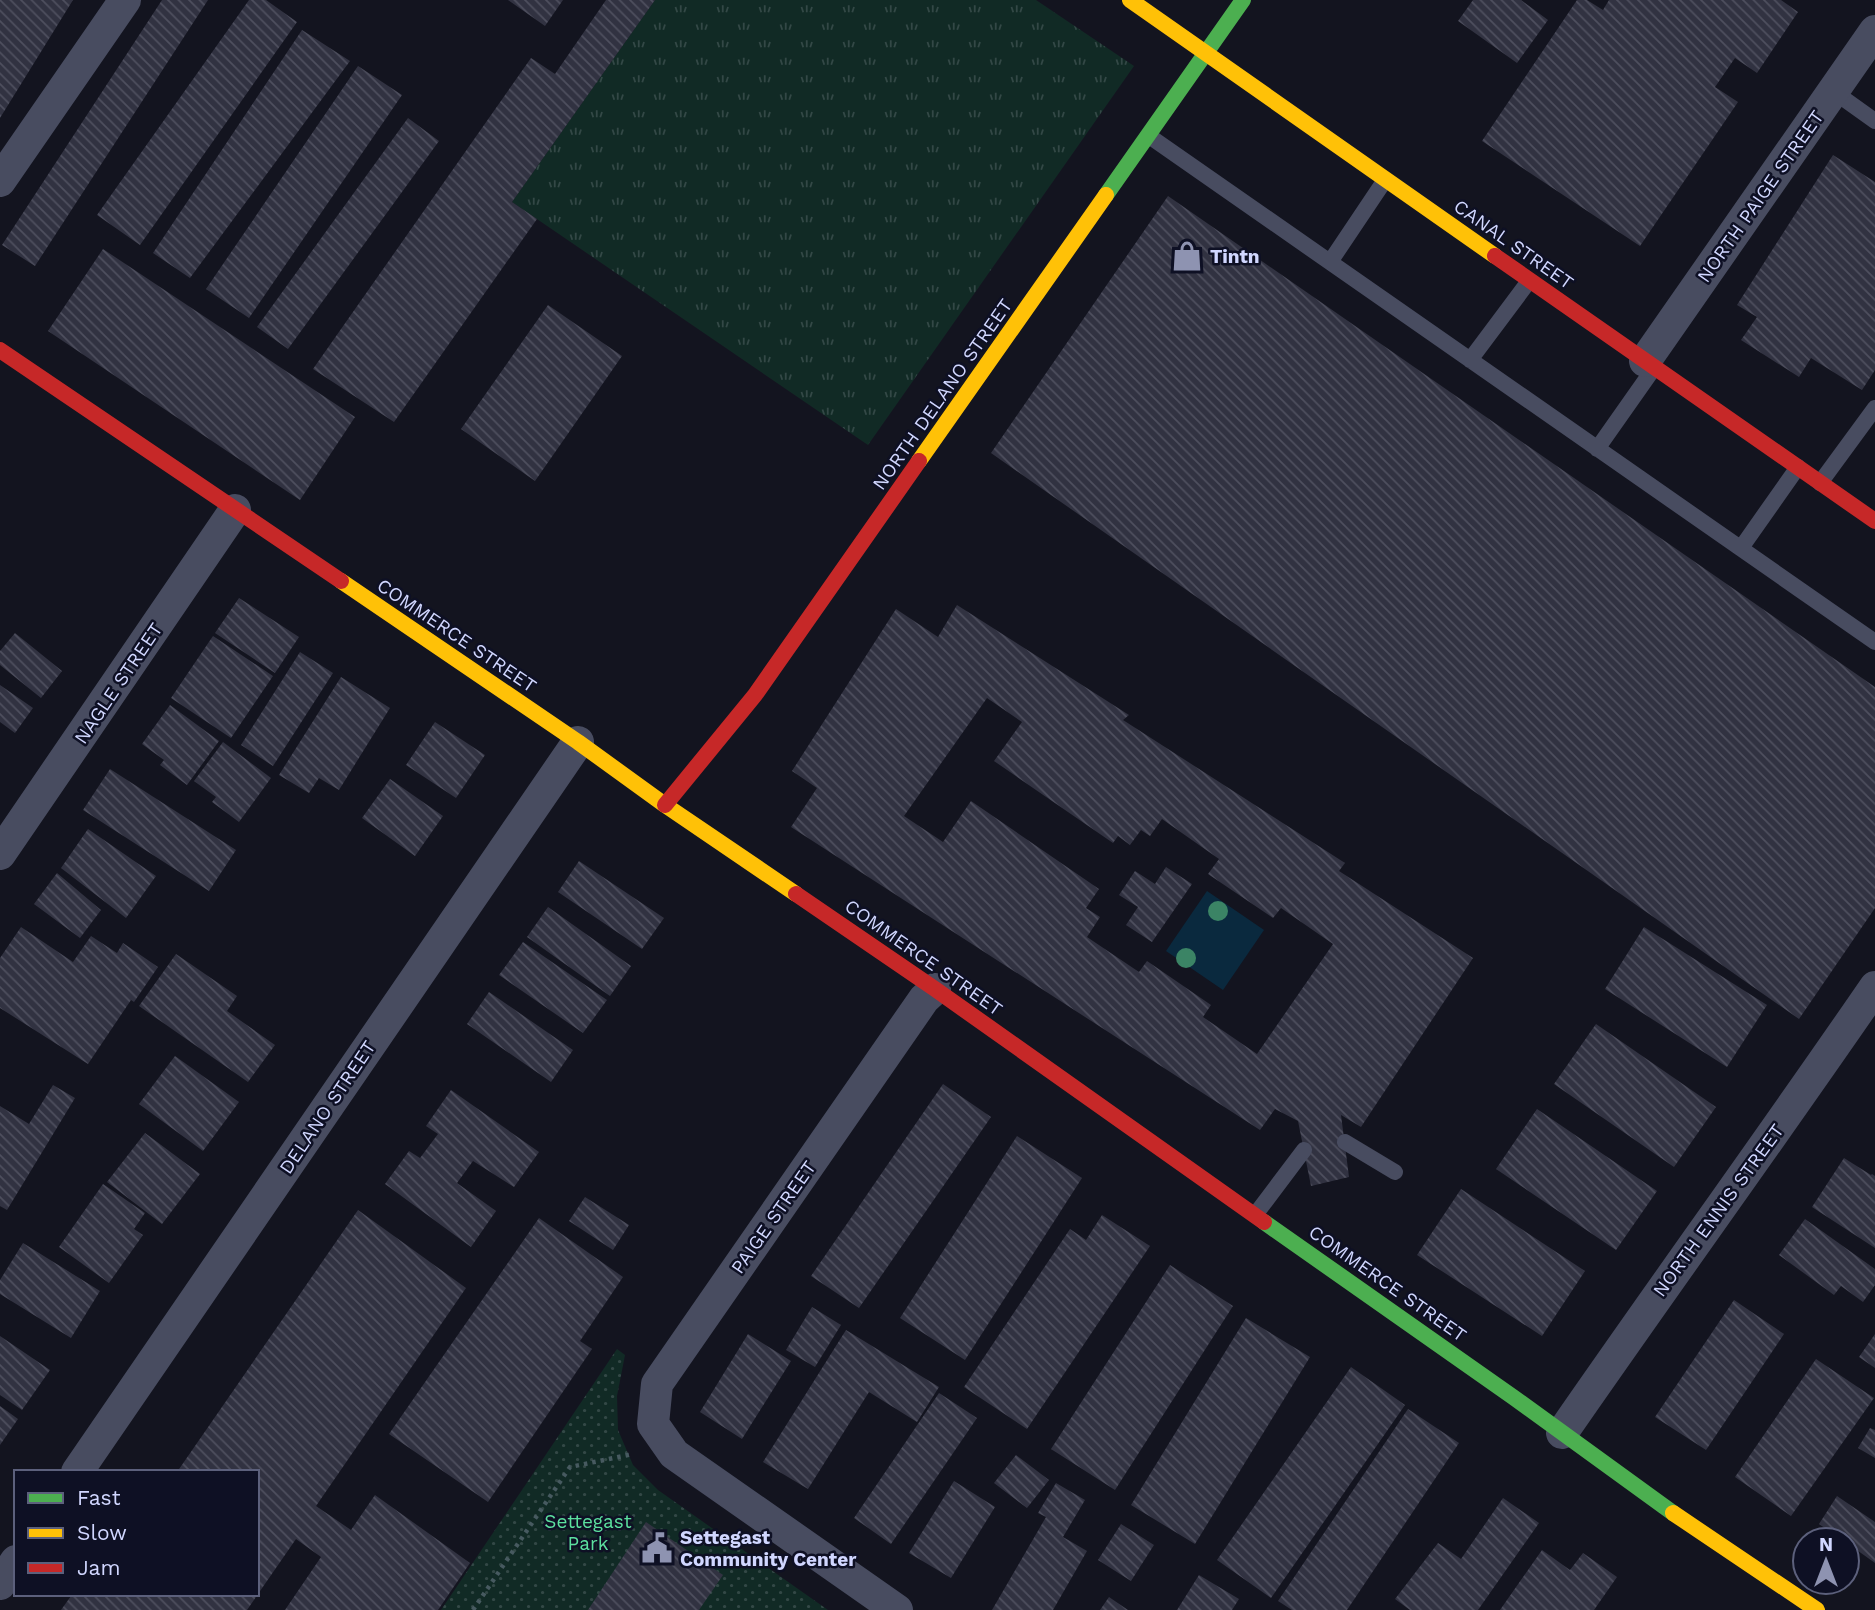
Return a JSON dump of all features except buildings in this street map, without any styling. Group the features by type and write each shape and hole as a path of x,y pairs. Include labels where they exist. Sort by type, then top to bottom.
{"street":[{"path":"0,181 125,0"},
{"name":"CANAL STREET","path":"1130,0 1875,520"},
{"name":"NORTH DELANO STREET","path":"665,805 755,695 1243,0"},
{"name":"NORTH PAIGE STREET","path":"1649,364 1875,31"},
{"name":"COMMERCE STREET","path":"0,350 578,742 665,805 934,989 1679,1517 1817,1610"},
{"name":"NAGLE STREET","path":"0,854 235,510"},
{"name":"DELANO STREET","path":"78,1470 578,742"},
{"name":"NORTH ENNIS STREET","path":"1562,1433 1875,987"},
{"name":"PAIGE STREET","path":"671,1450 653,1424 657,1384 924,999 934,989"},
{"path":"671,1450 897,1610"},
{"path":"0,1584 14,1564"}],"lane":[{"path":"1833,91 1875,121"},
{"path":"1149,136 1875,642"},
{"path":"1330,262 1385,179"},
{"path":"1470,360 1530,280"},
{"path":"1597,449 1649,364"},
{"path":"1820,482 1875,408"},
{"path":"1741,548 1798,467"},
{"path":"1345,1142 1395,1172"},
{"path":"1254,1215 1304,1150"}],"path":[{"path":"474,1610 570,1467 671,1450"}],"green space":[{"path":"655,0 1036,0 1134,66 868,445 512,202"},
{"name":"Settegast Park","path":"617,1349 625,1355 617,1396 618,1430 633,1465 658,1490 828,1610 441,1610"}],"water":[{"path":"1207,891 1264,930 1223,990 1166,951"}],"traffic: fast":[{"path":"1106,195 1243,0"},
{"path":"1264,1222 1673,1513"}],"traffic: slow":[{"path":"1130,0 1495,256"},
{"path":"919,461 1106,195"},
{"path":"341,581 796,894"},
{"path":"1673,1513 1817,1610"}],"traffic: jam":[{"path":"1495,256 1875,521"},
{"path":"0,350 341,581"},
{"path":"665,805 755,695 919,461"},
{"path":"796,894 1264,1222"}],"place":[{"name":"Tintn","path":"1187,256"},
{"name":"Settegast Community Center","path":"657,1548"}]}
